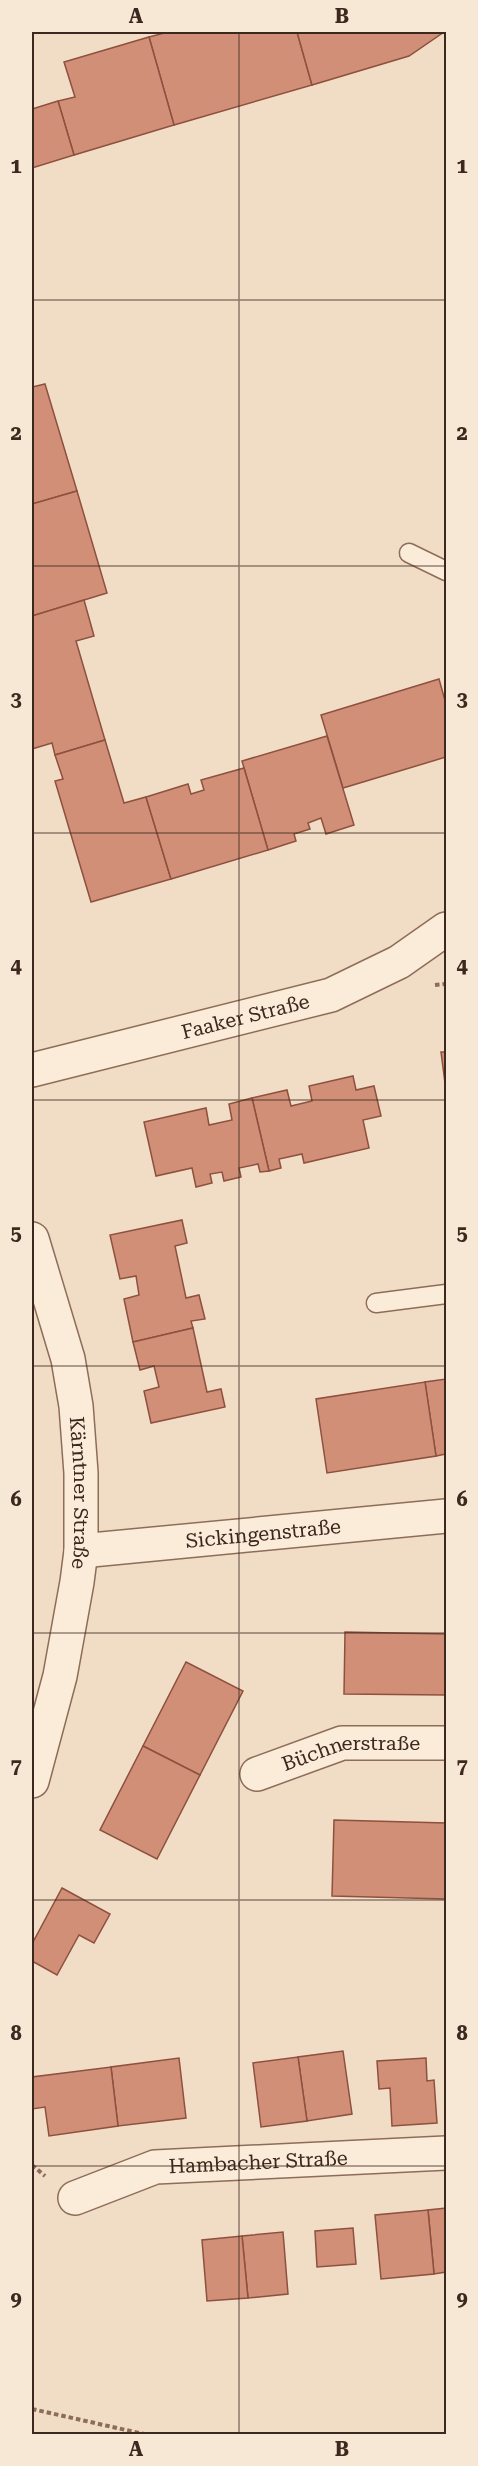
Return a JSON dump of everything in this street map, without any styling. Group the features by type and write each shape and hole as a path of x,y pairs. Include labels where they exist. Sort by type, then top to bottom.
{"street":[{"name":"Faaker Straße","path":"32,1070 331,995 399,962 447,929"},
{"name":"Kärntner Straße","path":"32,1239 68,1359 76,1406 81,1473 81,1551 60,1676 32,1781"},
{"name":"Sickingenstraße","path":"81,1551 447,1516"},
{"name":"Büchnerstraße","path":"257,1774 342,1743 447,1743"},
{"name":"Hambacher Straße","path":"75,2198 155,2167 447,2153"}],"lane":[{"path":"409,553 447,571"},
{"path":"376,1303 447,1294"}],"path":[{"path":"32,2409 144,2434"}],"building":[{"path":"168,32 297,32 312,85 174,125 149,37"},
{"path":"297,32 444,32 409,56 312,85"},
{"path":"149,37 174,125 74,155 58,101 75,97 64,62"},
{"path":"58,101 74,155 32,168 32,109"},
{"path":"45,384 77,491 32,504 32,387"},
{"path":"77,491 107,593 32,616 32,504"},
{"path":"84,600 94,636 76,641 105,740 55,755 52,743 32,749 32,616"},
{"path":"439,679 446,704 446,757 343,788 321,715"},
{"path":"327,736 354,825 326,834 321,818 308,823 310,829 294,834 296,841 268,850 242,761"},
{"path":"105,740 124,803 146,797 171,879 91,902 55,781 63,779 55,755"},
{"path":"244,768 268,850 171,879 146,797 188,784 191,794 204,790 201,780"},
{"path":"441,1052 446,1052 446,1091"},
{"path":"353,1076 356,1090 374,1086 381,1116 363,1120 369,1148 304,1163 302,1154 279,1159 281,1168 269,1171 252,1098 287,1090 291,1106 312,1101 309,1086"},
{"path":"252,1098 269,1171 260,1172 258,1164 239,1168 241,1177 224,1181 222,1172 210,1174 212,1183 196,1187 192,1168 156,1176 144,1122 206,1108 209,1125 232,1120 229,1104"},
{"path":"182,1220 187,1243 175,1246 186,1298 199,1295 205,1319 191,1321 193,1328 133,1342 124,1299 139,1295 136,1276 120,1279 110,1235"},
{"path":"193,1328 207,1392 221,1389 225,1407 151,1423 144,1391 159,1387 154,1366 140,1370 133,1342"},
{"path":"446,1379 446,1454 436,1456 425,1382"},
{"path":"425,1382 436,1456 327,1473 316,1399"},
{"path":"345,1632 446,1634 446,1695 344,1694"},
{"path":"186,1662 243,1691 200,1775 143,1746"},
{"path":"143,1746 200,1775 157,1859 100,1830"},
{"path":"334,1820 446,1823 446,1899 332,1896"},
{"path":"62,1888 110,1914 94,1943 79,1935 57,1975 32,1961 32,1944"},
{"path":"343,2051 352,2114 307,2121 298,2057"},
{"path":"298,2057 307,2121 261,2127 253,2063"},
{"path":"179,2058 186,2118 118,2126 111,2067"},
{"path":"426,2058 427,2081 434,2080 437,2123 392,2126 390,2088 379,2089 377,2061"},
{"path":"111,2067 118,2126 49,2136 45,2107 32,2109 32,2077"},
{"path":"446,2208 446,2272 434,2274 428,2210"},
{"path":"428,2210 434,2274 381,2279 375,2215"},
{"path":"353,2228 356,2264 317,2267 315,2231"},
{"path":"283,2232 288,2294 248,2298 242,2236"},
{"path":"242,2236 248,2298 207,2301 202,2240"}]}
